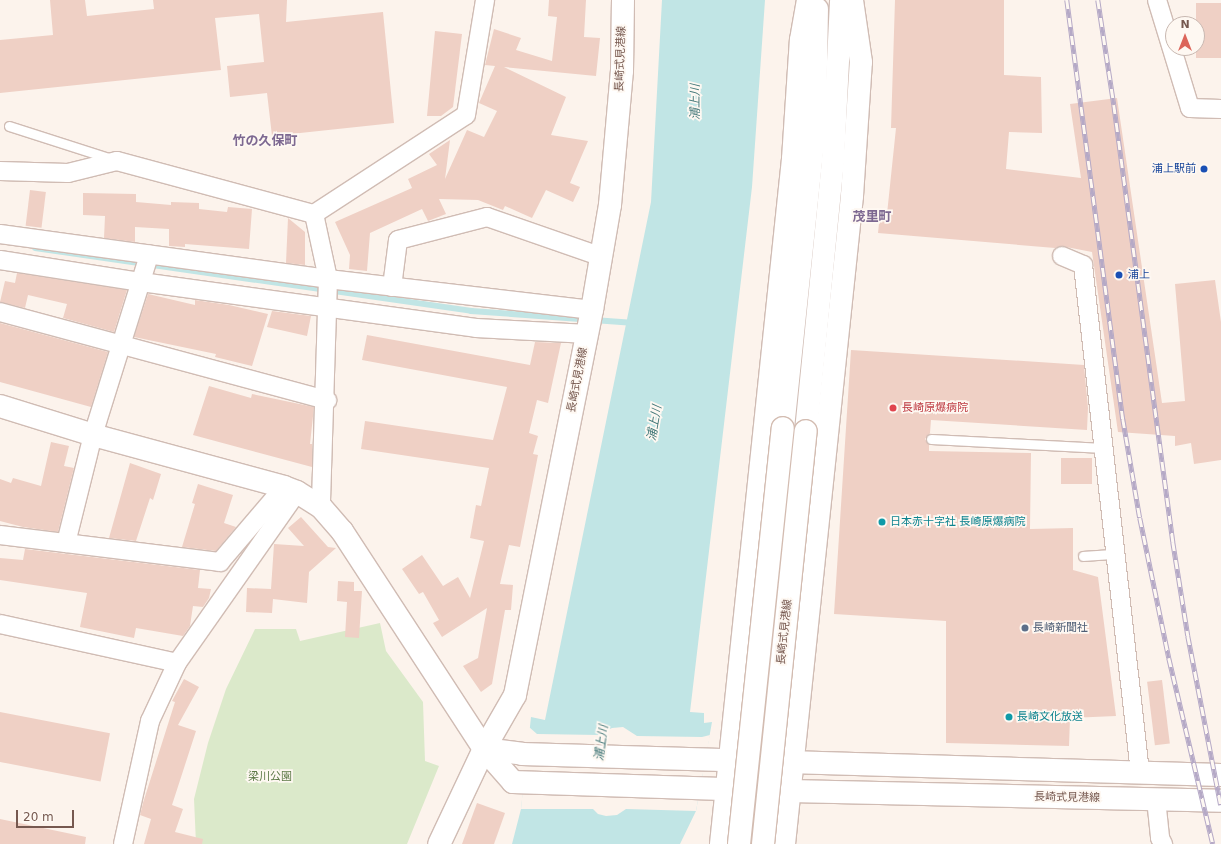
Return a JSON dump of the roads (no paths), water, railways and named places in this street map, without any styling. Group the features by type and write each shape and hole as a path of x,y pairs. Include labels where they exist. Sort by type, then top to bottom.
{"main road":[{"name":"長崎式見港線","path":"623,0 622,71 610,205 588,334 515,695 484,748 512,782 790,791 1221,801"},
{"path":"721,844 793,159 801,40 808,0"},
{"name":"長崎式見港線","path":"739,844 815,122 817,0"},
{"name":"長崎式見港線","path":"763,844 833,160 841,0"},
{"path":"784,844 852,196 861,62 852,0"},
{"path":"0,406 93,435 290,490 322,507 342,531 484,748 522,754 1221,775"},
{"path":"439,844 484,748"}],"street":[{"path":"0,170 68,173 117,161 314,214 466,115 485,0"},
{"path":"1157,0 1190,108 1221,109"},
{"path":"314,214 328,279 327,400 322,507"},
{"path":"392,287 398,240 487,217 602,257"},
{"path":"0,234 328,279 592,310"},
{"path":"66,543 93,435 149,255"},
{"path":"1062,256 1083,265 1140,772"},
{"path":"0,260 141,282 476,328 588,334"},
{"path":"0,312 327,400"},
{"path":"0,534 220,562 290,490"},
{"path":"123,844 150,721 177,663 290,490"},
{"path":"0,624 177,663"},
{"path":"1156,799 1160,838 1164,844"}],"lane":[{"path":"9,126 117,161"},
{"path":"931,439 1104,448"},
{"path":"1083,556 1115,554"}],"water":[{"name":"浦上川","path":"662,0 765,0 752,187 690,712 704,713 704,723 712,722 696,811 680,844 512,844 521,809 531,717 545,720 651,202"}],"waterway":[{"path":"35,248 471,311 635,323"}],"railway":[{"path":"1067,0 1123,419 1140,518 1169,658 1213,844"},
{"path":"1098,0 1114,105 1173,542 1188,636 1221,805"}],"place":[{"name":"浦上駅前","path":"1204,169"},
{"name":"浦上","path":"1119,275"},
{"name":"長崎原爆病院","path":"893,408"},
{"name":"日本赤十字社 長崎原爆病院","path":"882,522"},
{"name":"長崎新聞社","path":"1025,628"},
{"name":"長崎文化放送","path":"1009,717"}],"district":[{"name":"竹の久保町","path":"265,141"},
{"name":"茂里町","path":"872,217"}],"park label":[{"name":"梁川公園","path":"270,777"}]}
